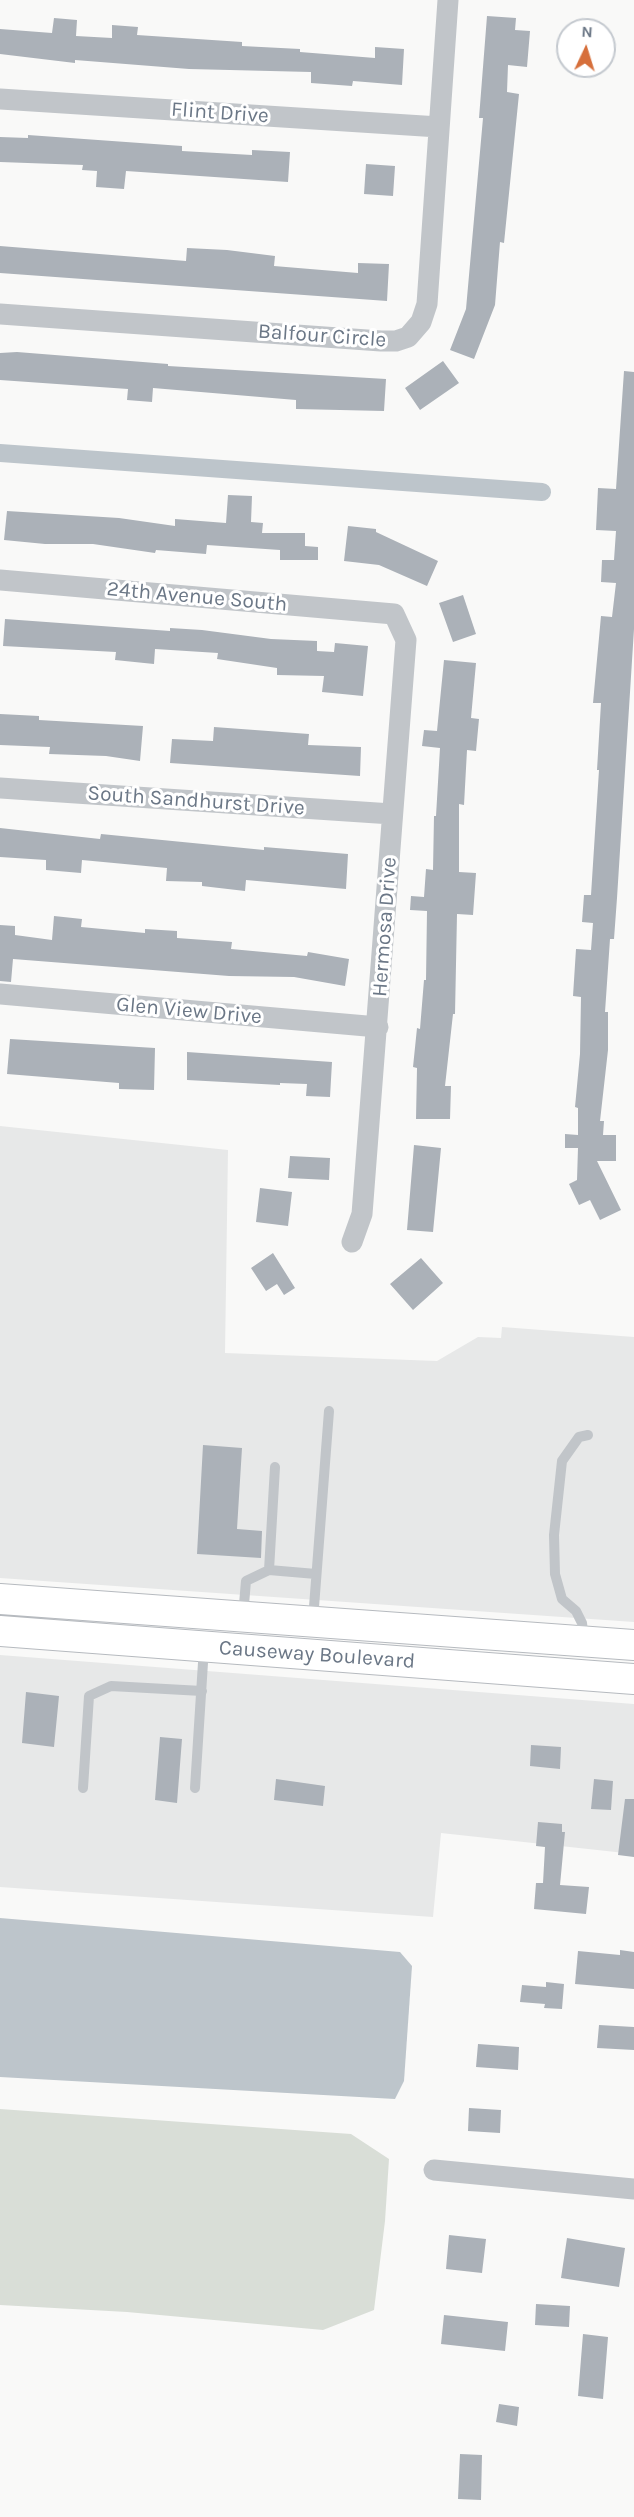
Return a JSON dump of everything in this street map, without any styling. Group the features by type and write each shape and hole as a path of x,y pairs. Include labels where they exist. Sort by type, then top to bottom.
{"main road":[{"name":"Causeway Boulevard","path":"0,1599 634,1645"},
{"name":"Causeway Boulevard","path":"0,1631 634,1679"}],"street":[{"name":"Balfour Circle","path":"0,314 381,341 396,341 408,336 422,322 427,304 448,0"},
{"name":"Flint Drive","path":"0,99 439,127"},
{"name":"24th Avenue South","path":"0,580 393,614"},
{"name":"Hermosa Drive","path":"352,1242 362,1214 406,640 393,614"},
{"name":"South Sandhurst Drive","path":"0,788 392,814"},
{"name":"Glen View Drive","path":"0,994 378,1027"},
{"path":"209,1647 231,1617"},
{"path":"434,2170 634,2190"}],"lane":[{"path":"313,1623 329,1411"},
{"path":"584,1642 582,1623 576,1611 562,1599 555,1574 554,1535 562,1461 579,1437 588,1435"},
{"path":"268,1570 275,1467"},
{"path":"231,1617 246,1581 268,1570 316,1574"},
{"path":"195,1788 202,1691 209,1647"},
{"path":"83,1788 89,1696 111,1686 202,1691"}],"shaded area":[{"path":"0,1126 228,1150 225,1353 437,1361 478,1337 501,1338 502,1327 634,1337 634,1622 0,1578"},
{"path":"0,1655 634,1704 634,1854 441,1833 433,1917 0,1887"},
{"path":"0,1918 400,1952 412,1966 404,2081 395,2099 0,2077"},
{"path":"0,2109 351,2134 389,2159 385,2221 374,2310 323,2330 127,2312 0,2305"}],"building":[{"path":"487,16 516,18 515,30 530,31 527,67 508,65 507,92 519,94 504,243 500,242 495,305 474,359 450,350 466,309 483,118 479,118"},
{"path":"54,18 77,20 76,36 112,38 112,25 138,27 137,35 242,42 242,46 300,49 300,52 375,58 375,47 404,49 402,85 353,81 352,86 311,83 311,72 189,69 75,60 75,63 0,54 0,29 52,33"},
{"path":"28,135 182,146 182,151 252,155 252,150 290,152 288,182 126,171 124,189 96,187 97,171 82,170 83,165 0,162 0,137 28,138"},
{"path":"366,164 395,166 393,196 364,194"},
{"path":"0,246 186,261 187,248 227,250 275,256 274,266 358,273 358,263 389,264 387,301 0,273"},
{"path":"17,352 168,364 168,366 386,379 384,411 296,409 296,400 153,388 152,402 127,400 128,389 0,380 0,353"},
{"path":"443,361 459,383 420,410 405,388"},
{"path":"624,371 634,372 634,629 614,939 610,939 605,1012 608,1012 608,1050 600,1121 604,1121 603,1135 616,1135 616,1161 597,1161 621,1210 600,1220 590,1200 579,1205 569,1184 577,1180 578,1148 565,1148 565,1134 578,1135 578,1108 575,1107 580,1054 581,997 573,996 576,949 591,950 593,923 582,922 584,895 591,895 599,770 597,770 601,703 593,703 601,616 612,617 616,583 601,582 602,560 614,560 616,531 596,530 598,488 616,489"},
{"path":"228,495 252,496 251,522 263,523 262,533 305,533 305,546 318,547 318,560 280,560 280,550 207,545 206,554 156,550 155,553 93,544 45,544 4,540 7,511 119,518 175,526 175,519 226,523"},
{"path":"348,526 376,529 376,532 438,561 427,586 379,565 344,561"},
{"path":"463,595 476,634 453,642 439,603"},
{"path":"5,619 170,631 170,628 202,630 271,639 317,641 317,651 334,652 335,643 368,646 363,696 322,692 324,676 277,675 277,668 217,659 218,653 155,649 154,664 115,660 116,652 3,646"},
{"path":"444,660 476,663 471,718 479,719 476,751 467,750 464,805 459,804 459,872 476,873 473,915 457,914 455,1014 453,1014 445,1086 451,1086 450,1119 416,1119 417,1068 413,1067 417,1028 420,1029 424,980 426,980 427,911 410,910 411,896 424,897 426,869 433,870 434,816 436,816 440,748 422,746 424,730 437,731"},
{"path":"0,714 39,716 39,720 143,726 140,761 106,756 49,754 50,747 0,745"},
{"path":"214,727 309,734 308,745 361,747 360,776 170,763 172,739 213,741"},
{"path":"0,828 100,839 101,834 264,850 264,847 348,854 346,889 246,880 245,891 202,886 202,882 166,881 167,868 82,860 81,873 46,870 46,860 0,857"},
{"path":"54,916 82,919 81,927 145,933 145,929 177,931 177,938 232,942 231,949 307,956 308,952 349,959 345,986 294,977 229,976 13,959 11,982 0,981 0,925 15,926 15,935 52,940"},
{"path":"10,1039 155,1048 154,1090 119,1089 119,1083 7,1074"},
{"path":"187,1052 332,1062 330,1097 306,1096 307,1084 280,1083 280,1085 187,1080"},
{"path":"414,1145 441,1148 433,1232 407,1230"},
{"path":"290,1156 330,1158 329,1180 288,1178"},
{"path":"260,1188 292,1192 288,1226 256,1222"},
{"path":"273,1253 295,1288 284,1295 277,1284 266,1291 251,1268"},
{"path":"421,1258 443,1283 413,1310 390,1284"},
{"path":"203,1445 242,1448 237,1529 262,1531 261,1558 197,1554"},
{"path":"26,1692 59,1696 54,1747 22,1743"},
{"path":"160,1737 182,1739 177,1803 155,1800"},
{"path":"531,1745 561,1747 560,1769 530,1766"},
{"path":"276,1779 325,1786 323,1806 274,1800"},
{"path":"594,1779 613,1781 611,1810 591,1809"},
{"path":"625,1799 634,1799 634,1857 618,1855"},
{"path":"538,1822 562,1824 562,1832 565,1832 560,1885 589,1887 586,1914 534,1909 536,1883 543,1883 545,1847 536,1846"},
{"path":"620,1950 634,1952 634,1989 575,1984 578,1951 620,1955"},
{"path":"546,1982 564,1984 562,2009 544,2008 545,2004 520,2002 522,1985 546,1987"},
{"path":"599,2025 634,2027 634,2050 597,2048"},
{"path":"478,2044 519,2047 518,2070 476,2067"},
{"path":"469,2108 501,2110 500,2133 468,2131"},
{"path":"449,2235 486,2239 482,2273 446,2269"},
{"path":"567,2238 625,2248 619,2287 561,2278"},
{"path":"536,2304 570,2306 569,2327 535,2325"},
{"path":"444,2315 508,2322 505,2351 441,2344"},
{"path":"583,2334 608,2337 603,2399 578,2396"},
{"path":"499,2404 519,2407 517,2426 496,2422"},
{"path":"460,2454 482,2455 481,2500 458,2499"}],"waterway":[{"path":"0,453 542,492"}]}
